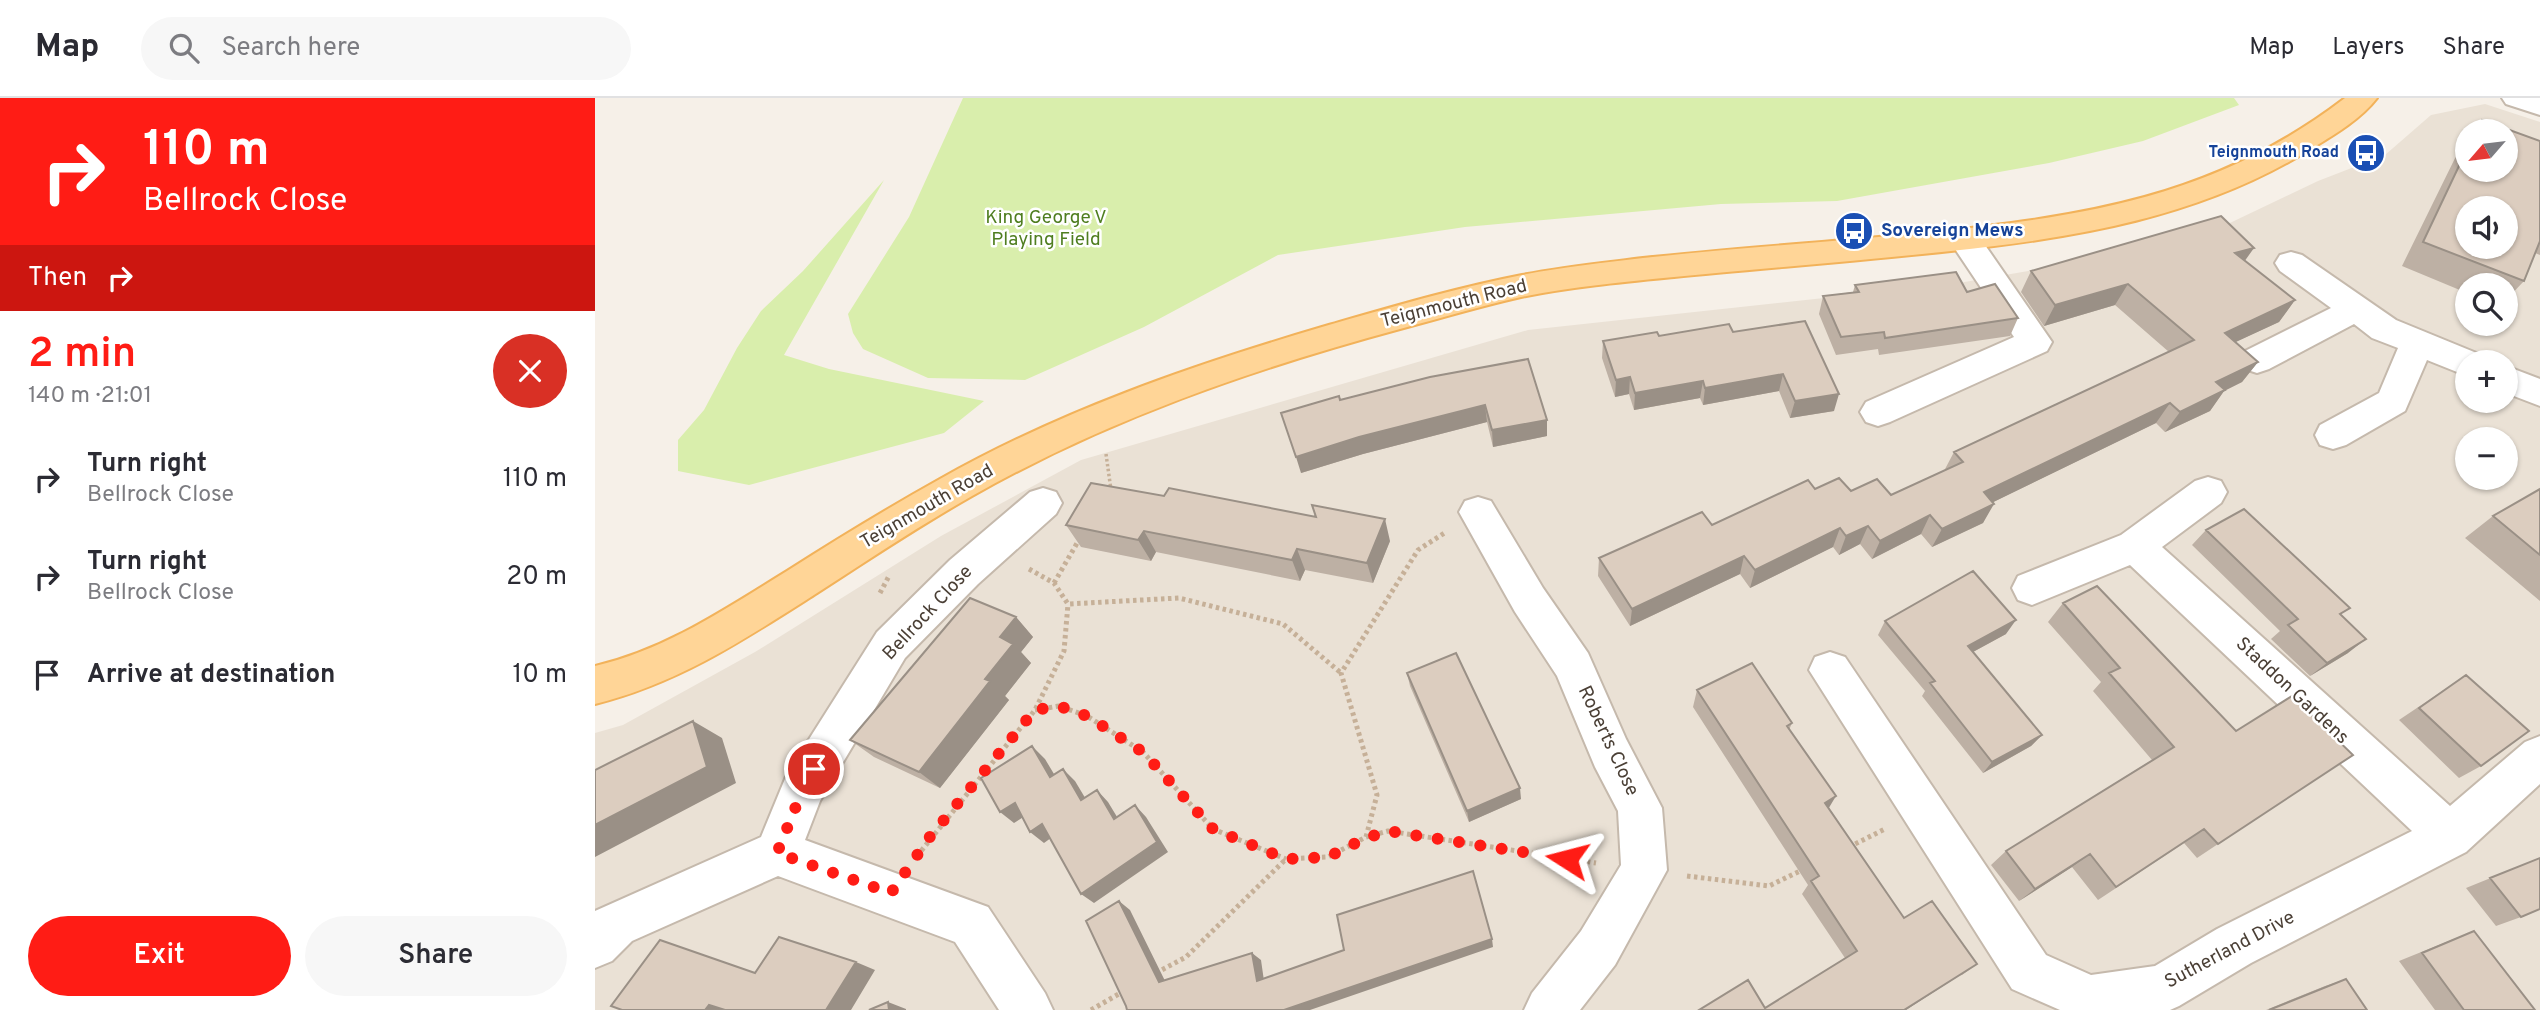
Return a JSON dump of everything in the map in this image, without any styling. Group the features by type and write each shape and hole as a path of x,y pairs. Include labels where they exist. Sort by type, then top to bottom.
{"main road":[{"name":"Teignmouth Road","path":"595,685 668,661 706,641 923,506 1064,430 1120,406 1206,376 1350,331 1543,282 1652,268 1965,240 2078,225 2206,189 2298,145 2363,98"}],"street":[{"path":"2516,98 2540,106"},
{"path":"1878,412 2035,342 1965,240"},
{"path":"2291,263 2384,329 2455,358"},
{"path":"2256,360 2356,309"},
{"path":"2333,435 2393,402 2417,342"},
{"path":"2032,588 2134,546 2208,492"},
{"name":"Bellrock Close","path":"777,853 803,789 891,645 991,548 1043,503"},
{"name":"Roberts Close","path":"1478,512 1529,600 1573,666 1610,753 1640,808 1644,870"},
{"name":"Staddon Gardens","path":"2134,546 2450,836"},
{"name":"Sutherland Drive","path":"1830,670 2029,972 2050,997 2091,999 2162,989 2234,946 2450,836 2540,756"},
{"path":"595,944 615,924 777,853 971,924 1028,1010"},
{"path":"1549,1010 1598,948 1644,870"}],"path":[{"path":"1107,495 1112,487"},
{"path":"1341,673 1418,550 1478,512"},
{"path":"1054,583 1081,537"},
{"path":"891,893 929,838 1035,710 1064,651 1068,604 1054,583 991,548"},
{"path":"1068,604 1179,598 1283,624 1341,673 1377,795 1366,838"},
{"path":"1035,710 1059,706 1087,716 1143,752 1213,829 1286,859 1328,857 1366,838 1388,831 1769,886 1817,863"},
{"path":"1840,851 1924,810"},
{"path":"1152,976 1186,957 1286,859"},
{"path":"1091,1010 1129,988"}],"shaded area":[{"path":"2485,104 2540,122 2540,1010 595,1010 595,733 623,725 755,652 941,536 1081,460 1528,330 1953,284 2110,257 2211,232 2318,181 2385,155 2431,115"}],"green space":[{"name":"King George V Playing Field","path":"963,98 2234,98 2239,105 2143,141 2049,163 1837,201 1721,204 1465,227 1278,255 1144,327 1025,380 928,378 863,349 853,333 848,314 909,217"},
{"path":"884,180 784,355 829,369 984,401 944,433 749,485 678,471 678,440 704,410 737,348 761,311 803,271"}],"building":[{"path":"2518,133 2540,141 2540,241 2524,281 2518,279 2518,273 2503,273 2467,259 2518,259 2518,196 2455,196 2455,254 2423,242 2455,174 2455,182 2518,182"},
{"path":"2221,216 2254,248 2235,253 2295,300 2225,333 2258,362 2216,382 2225,390 2180,412 2170,403 1984,492 1994,504 1942,529 1930,515 1880,541 1868,526 1846,536 1840,528 1755,570 1744,556 1632,609 1599,558 1702,512 1712,525 1808,480 1815,489 1839,478 1851,491 1877,479 1891,495 1963,462 1954,452 2194,340 2128,284 2055,305 2031,271"},
{"path":"1956,272 1967,292 1995,284 2018,318 1885,338 1884,332 1841,337 1823,296 1859,292 1855,285"},
{"path":"1805,321 1839,394 1795,401 1783,374 1705,388 1703,381 1635,393 1630,377 1616,380 1603,341 1657,332 1659,336 1729,324 1733,332"},
{"path":"1528,359 1547,420 1492,430 1485,405 1359,437 1296,457 1281,413 1339,396 1340,400 1430,377"},
{"path":"1091,483 1164,496 1169,488 1316,517 1312,505 1385,519 1367,563 1297,549 1292,560 1144,531 1138,540 1066,525"},
{"path":"2540,489 2540,555 2493,516"},
{"path":"2244,509 2350,608 2340,614 2366,639 2327,663 2288,625 2298,619 2206,530"},
{"path":"1973,571 2016,620 1968,646 2042,735 1992,762 1930,683 1935,681 1885,621"},
{"path":"2097,586 2236,731 2292,696 2353,755 2218,844 2204,829 2116,887 2090,854 2035,889 2006,851 2174,747 2109,673 2120,668 2063,603"},
{"path":"970,598 1016,617 1000,637 1013,644 985,679 990,681 919,772 850,740"},
{"path":"1456,653 1520,788 1467,811 1407,673"},
{"path":"1752,663 1792,723 1787,726 1836,796 1825,803 1904,918 1932,901 1977,964 1904,1010 1699,1010 1748,980 1765,1008 1857,951 1811,881 1819,876 1697,690"},
{"path":"2466,675 2529,731 2481,766 2419,708"},
{"path":"693,721 707,767 595,825 595,770"},
{"path":"1032,746 1050,777 1063,769 1081,800 1097,790 1114,819 1135,805 1157,842 1081,894 1042,824 1030,832 1015,803 1000,812 981,778"},
{"path":"2540,858 2540,909 2521,917 2490,878"},
{"path":"1473,871 1492,939 1284,1010 1127,1010 1086,921 1119,901 1159,982 1252,953 1257,981 1344,950 1337,915"},
{"path":"2474,931 2535,1010 2464,1010 2422,953"},
{"path":"779,937 856,962 826,1010 725,1010 709,1005 705,1010 622,1010 611,1006 660,940 755,973"},
{"path":"2346,979 2367,1010 2269,1010"},
{"path":"888,1002 889,1010 869,1010"}],"place":[{"name":"Teignmouth Road","path":"2366,153"},
{"name":"Sovereign Mews","path":"1854,231"}],"route":[{"path":"814,769 777,853 891,893 929,838 1035,710 1059,706 1087,716 1143,752 1213,829 1286,859 1328,857 1366,838 1388,831 1567,859"}]}
